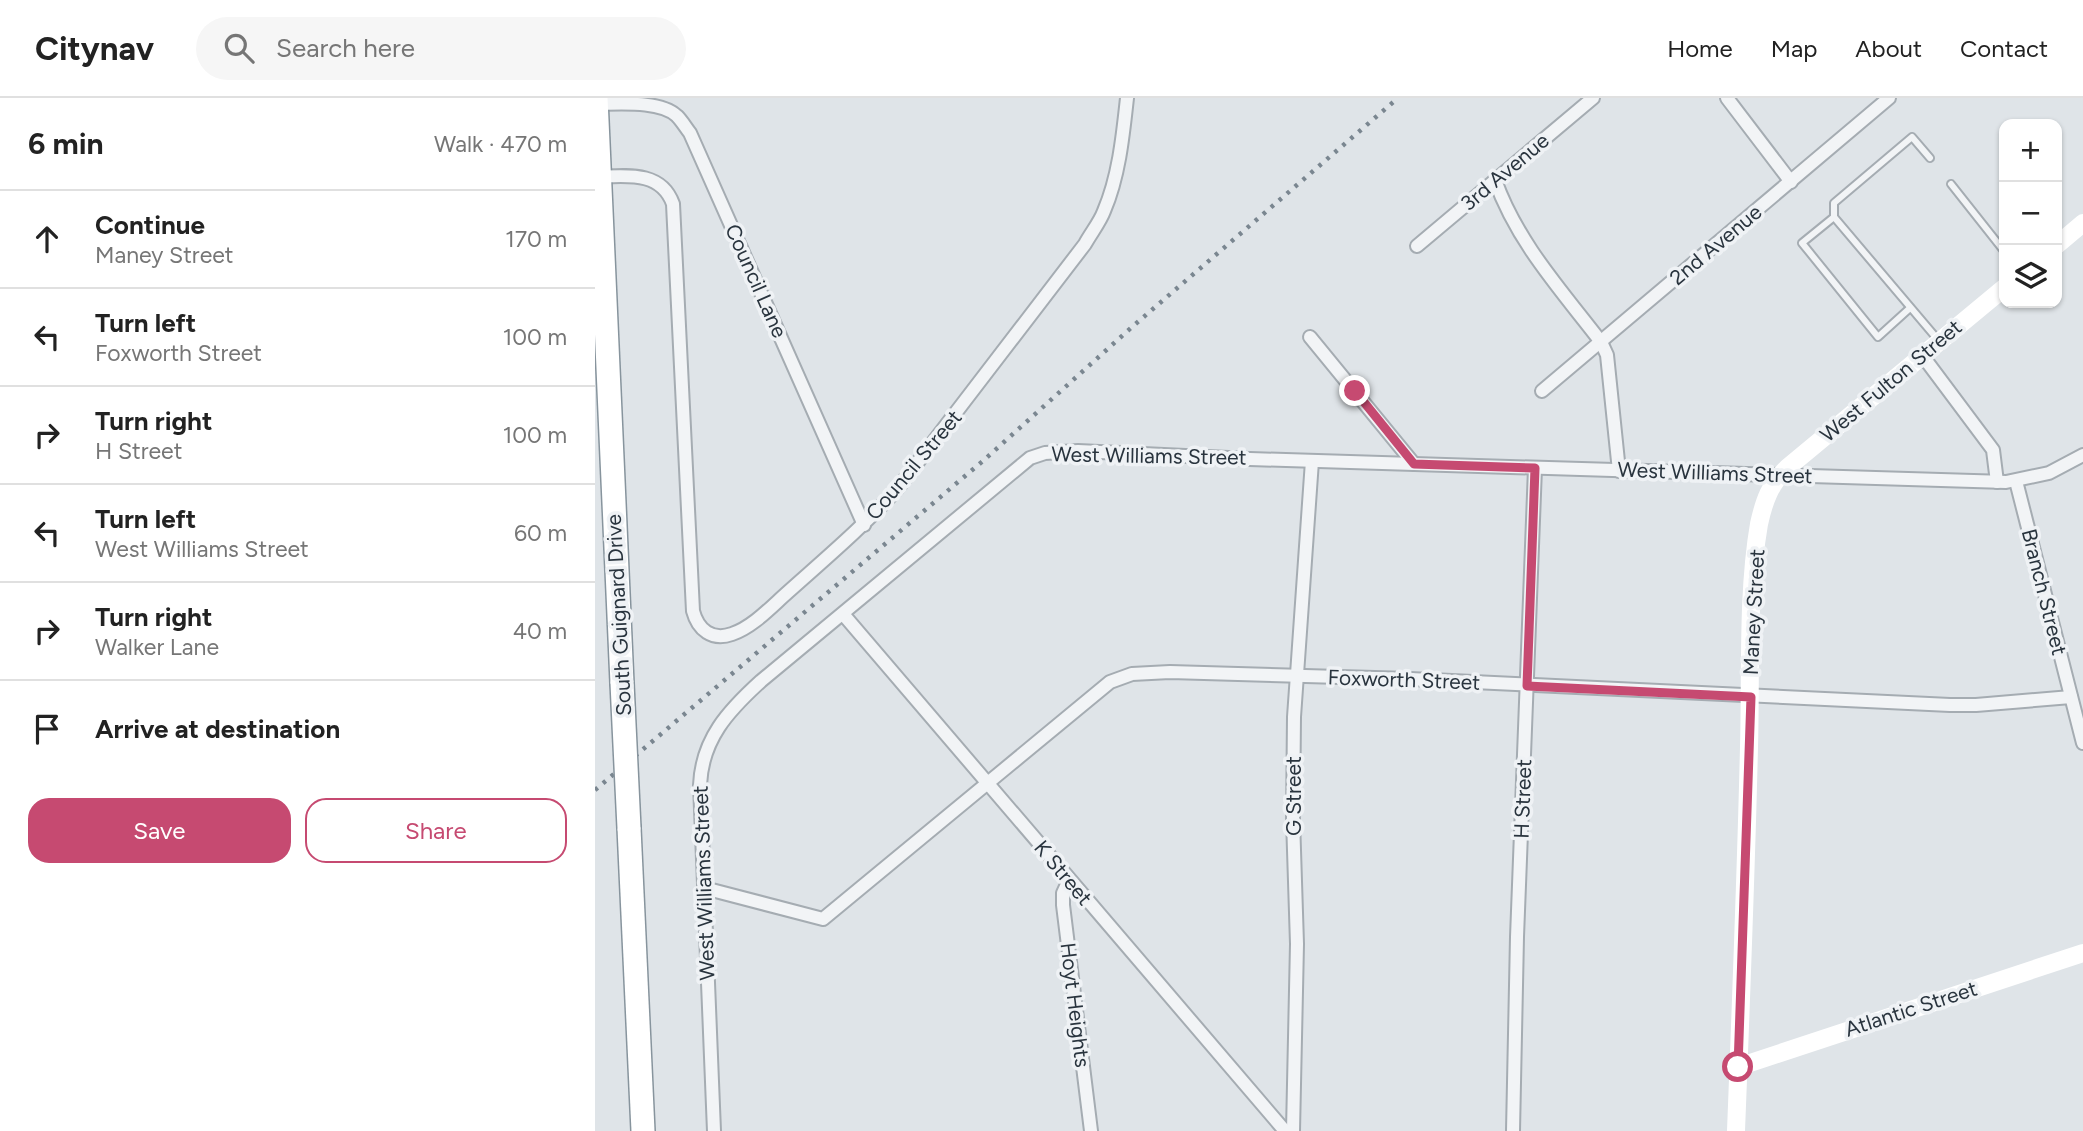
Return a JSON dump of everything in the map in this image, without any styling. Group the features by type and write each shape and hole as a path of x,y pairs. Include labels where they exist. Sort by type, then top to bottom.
{"highway":[{"name":"South Guignard Drive","path":"596,101 597,177 643,1131"}],"street":[{"name":"Council Street","path":"597,177 647,177 663,185 673,204 693,611 699,627 712,636 730,635 741,631 768,610 864,525 898,488 952,421 1091,234 1103,214 1112,186 1127,98"},
{"name":"3rd Avenue","path":"1417,246 1593,98"},
{"path":"1727,98 1791,182"},
{"name":"2nd Avenue","path":"1542,391 1889,98"},
{"name":"Council Lane","path":"596,101 665,109 676,115 690,133 864,525"},
{"path":"1495,180 1504,205 1524,241 1601,342 1607,355 1619,471"},
{"path":"2062,241 2083,223"},
{"name":"West Fulton Street","path":"1779,475 1999,292"},
{"path":"1310,337 1414,464"},
{"path":"1922,355 1993,450 1997,482"},
{"name":"West Williams Street","path":"714,1131 699,785 701,768 711,738 738,702 1030,458 1045,453 1078,451 1312,461 1997,482 2016,481 2049,473 2083,455"},
{"name":"G Street","path":"1293,1131 1297,944 1293,819 1294,717 1312,461"},
{"name":"H Street","path":"1513,1131 1517,937 1535,468"},
{"name":"Maney Street","path":"1736,1131 1753,601 1759,524 1766,496 1779,475"},
{"name":"Branch Street","path":"2016,481 2083,743"},
{"name":"K Street","path":"843,614 1285,1131"},
{"name":"Foxworth Street","path":"704,888 823,919 1110,682 1132,674 1170,672 1410,679 1751,697 1976,705 2071,697"},
{"name":"Hoyt Heights","path":"1069,880 1063,893 1063,905 1091,1131"},
{"name":"Atlantic Street","path":"1738,1067 2083,953"}],"lane":[{"path":"1930,158 1912,137 1834,203 1834,217 1938,341"},
{"path":"1951,184 1999,245"},
{"path":"1834,217 1802,243 1878,337 1910,308"}],"railway":[{"path":"595,790 984,460 1132,327 1398,98"}],"route":[{"path":"1355,391 1414,464 1535,468 1527,686 1751,697 1738,1067"}]}
